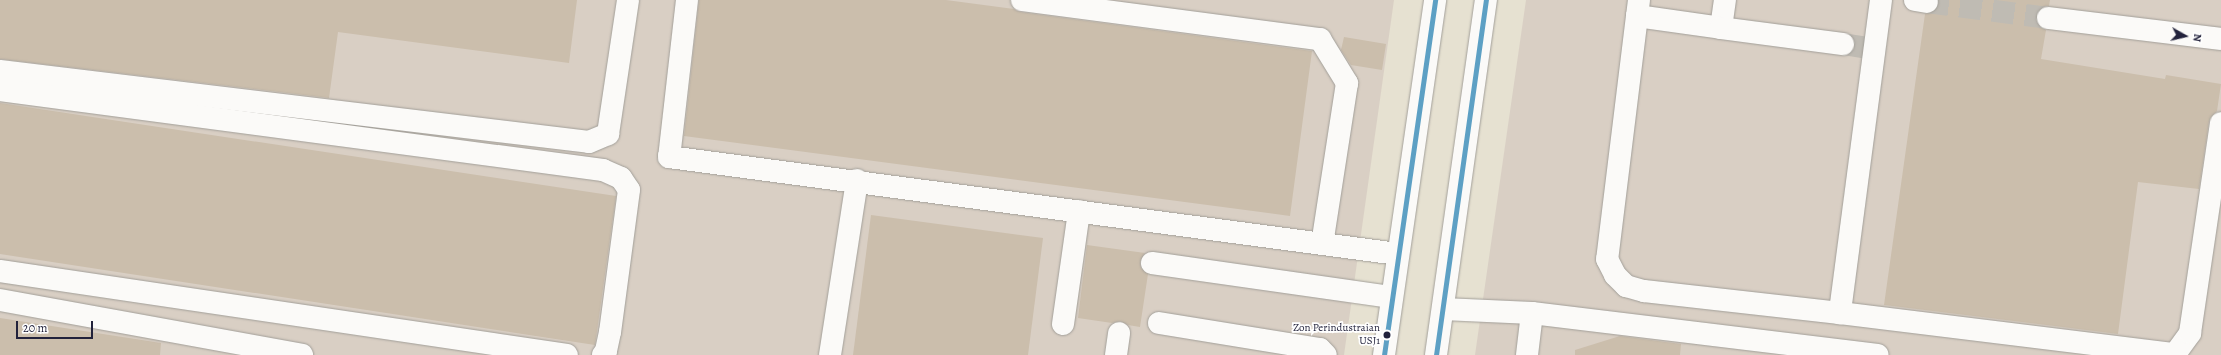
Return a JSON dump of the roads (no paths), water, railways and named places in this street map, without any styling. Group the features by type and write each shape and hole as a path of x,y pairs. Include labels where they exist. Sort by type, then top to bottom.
{"main road":[{"path":"0,70 590,142 608,134 628,0"},
{"path":"687,0 669,157 857,180 1398,254"},
{"path":"1022,0 1320,39 1346,83 1322,244"},
{"path":"1384,355 1435,0"},
{"path":"1436,355 1486,0"},
{"path":"1721,28 1725,0"},
{"path":"1840,313 1872,48 1880,0"},
{"path":"1843,44 1721,28 1638,8 1607,259 1615,275 1626,286 1644,291 1840,313 2174,354 2190,333 2221,123"},
{"path":"2048,18 2221,39"},
{"path":"0,90 603,170 622,178 629,190 610,332 606,351 603,355"},
{"path":"830,355 857,180"},
{"path":"1063,324 1079,211"},
{"path":"1152,263 1392,297"},
{"path":"0,271 567,355"},
{"path":"0,300 302,355"},
{"path":"1443,309 1532,313 1877,355"},
{"path":"1527,355 1532,313"},
{"path":"1159,323 1320,349 1326,355"},
{"path":"1116,355 1119,333"}],"tunnel":[{"path":"1927,2 2048,18"},
{"path":"1843,44 1869,48"}],"place":[{"name":"Zon Perindustraian USJ1","path":"1387,335"}]}
